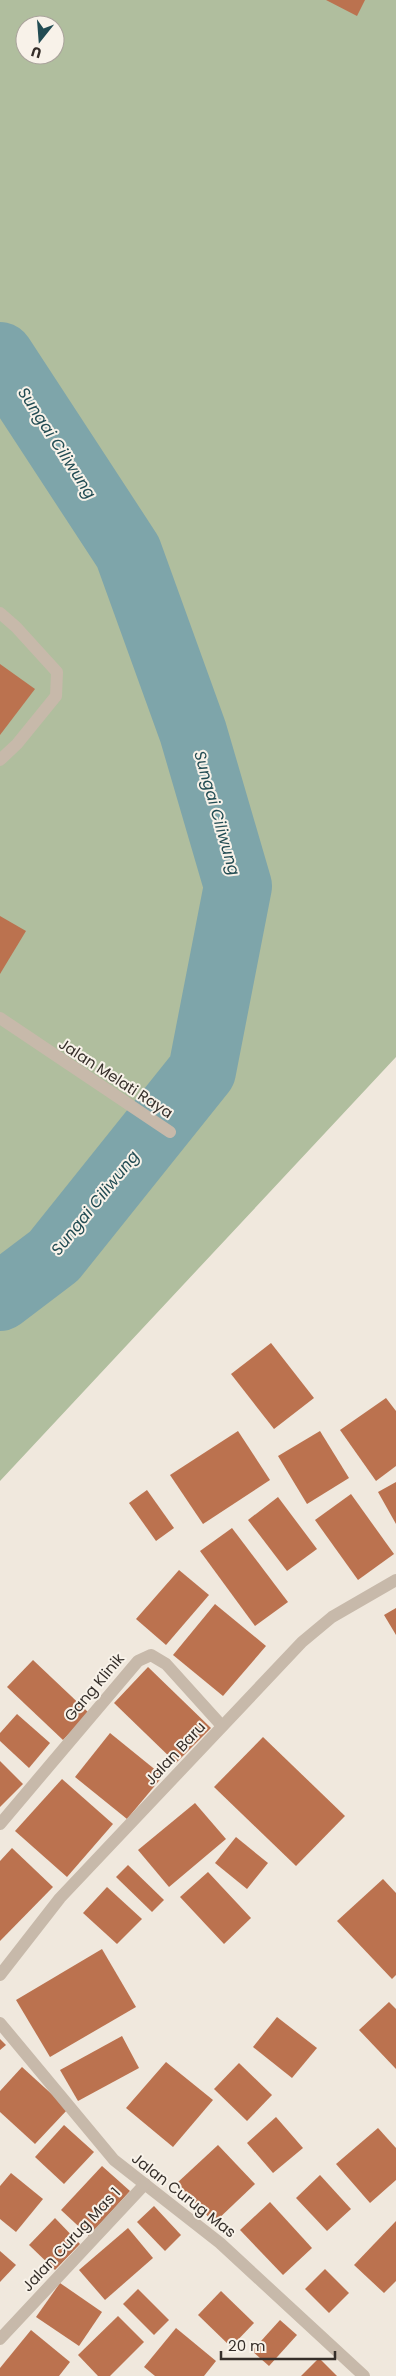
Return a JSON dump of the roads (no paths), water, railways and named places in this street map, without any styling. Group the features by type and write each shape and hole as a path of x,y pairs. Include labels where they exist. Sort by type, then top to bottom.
{"street":[{"path":"0,613 16,627 57,672 56,696 17,744 0,760"},
{"name":"Jalan Melati Raya","path":"0,1018 45,1051 99,1083 170,1132"},
{"name":"Jalan Baru","path":"1,1971 60,1898 302,1642 332,1617 396,1580"},
{"name":"Gang Klinik","path":"0,1824 138,1661 151,1654 166,1664 222,1726"},
{"name":"Jalan Curug Mas","path":"0,2023 114,2160 220,2243 364,2376"},
{"name":"Jalan Curug Mas 1","path":"0,2339 144,2184"}],"waterway":[{"name":"Sungai Ciliwung","path":"0,356 128,552 193,732 238,886 202,1071 54,1256 0,1297"}]}
